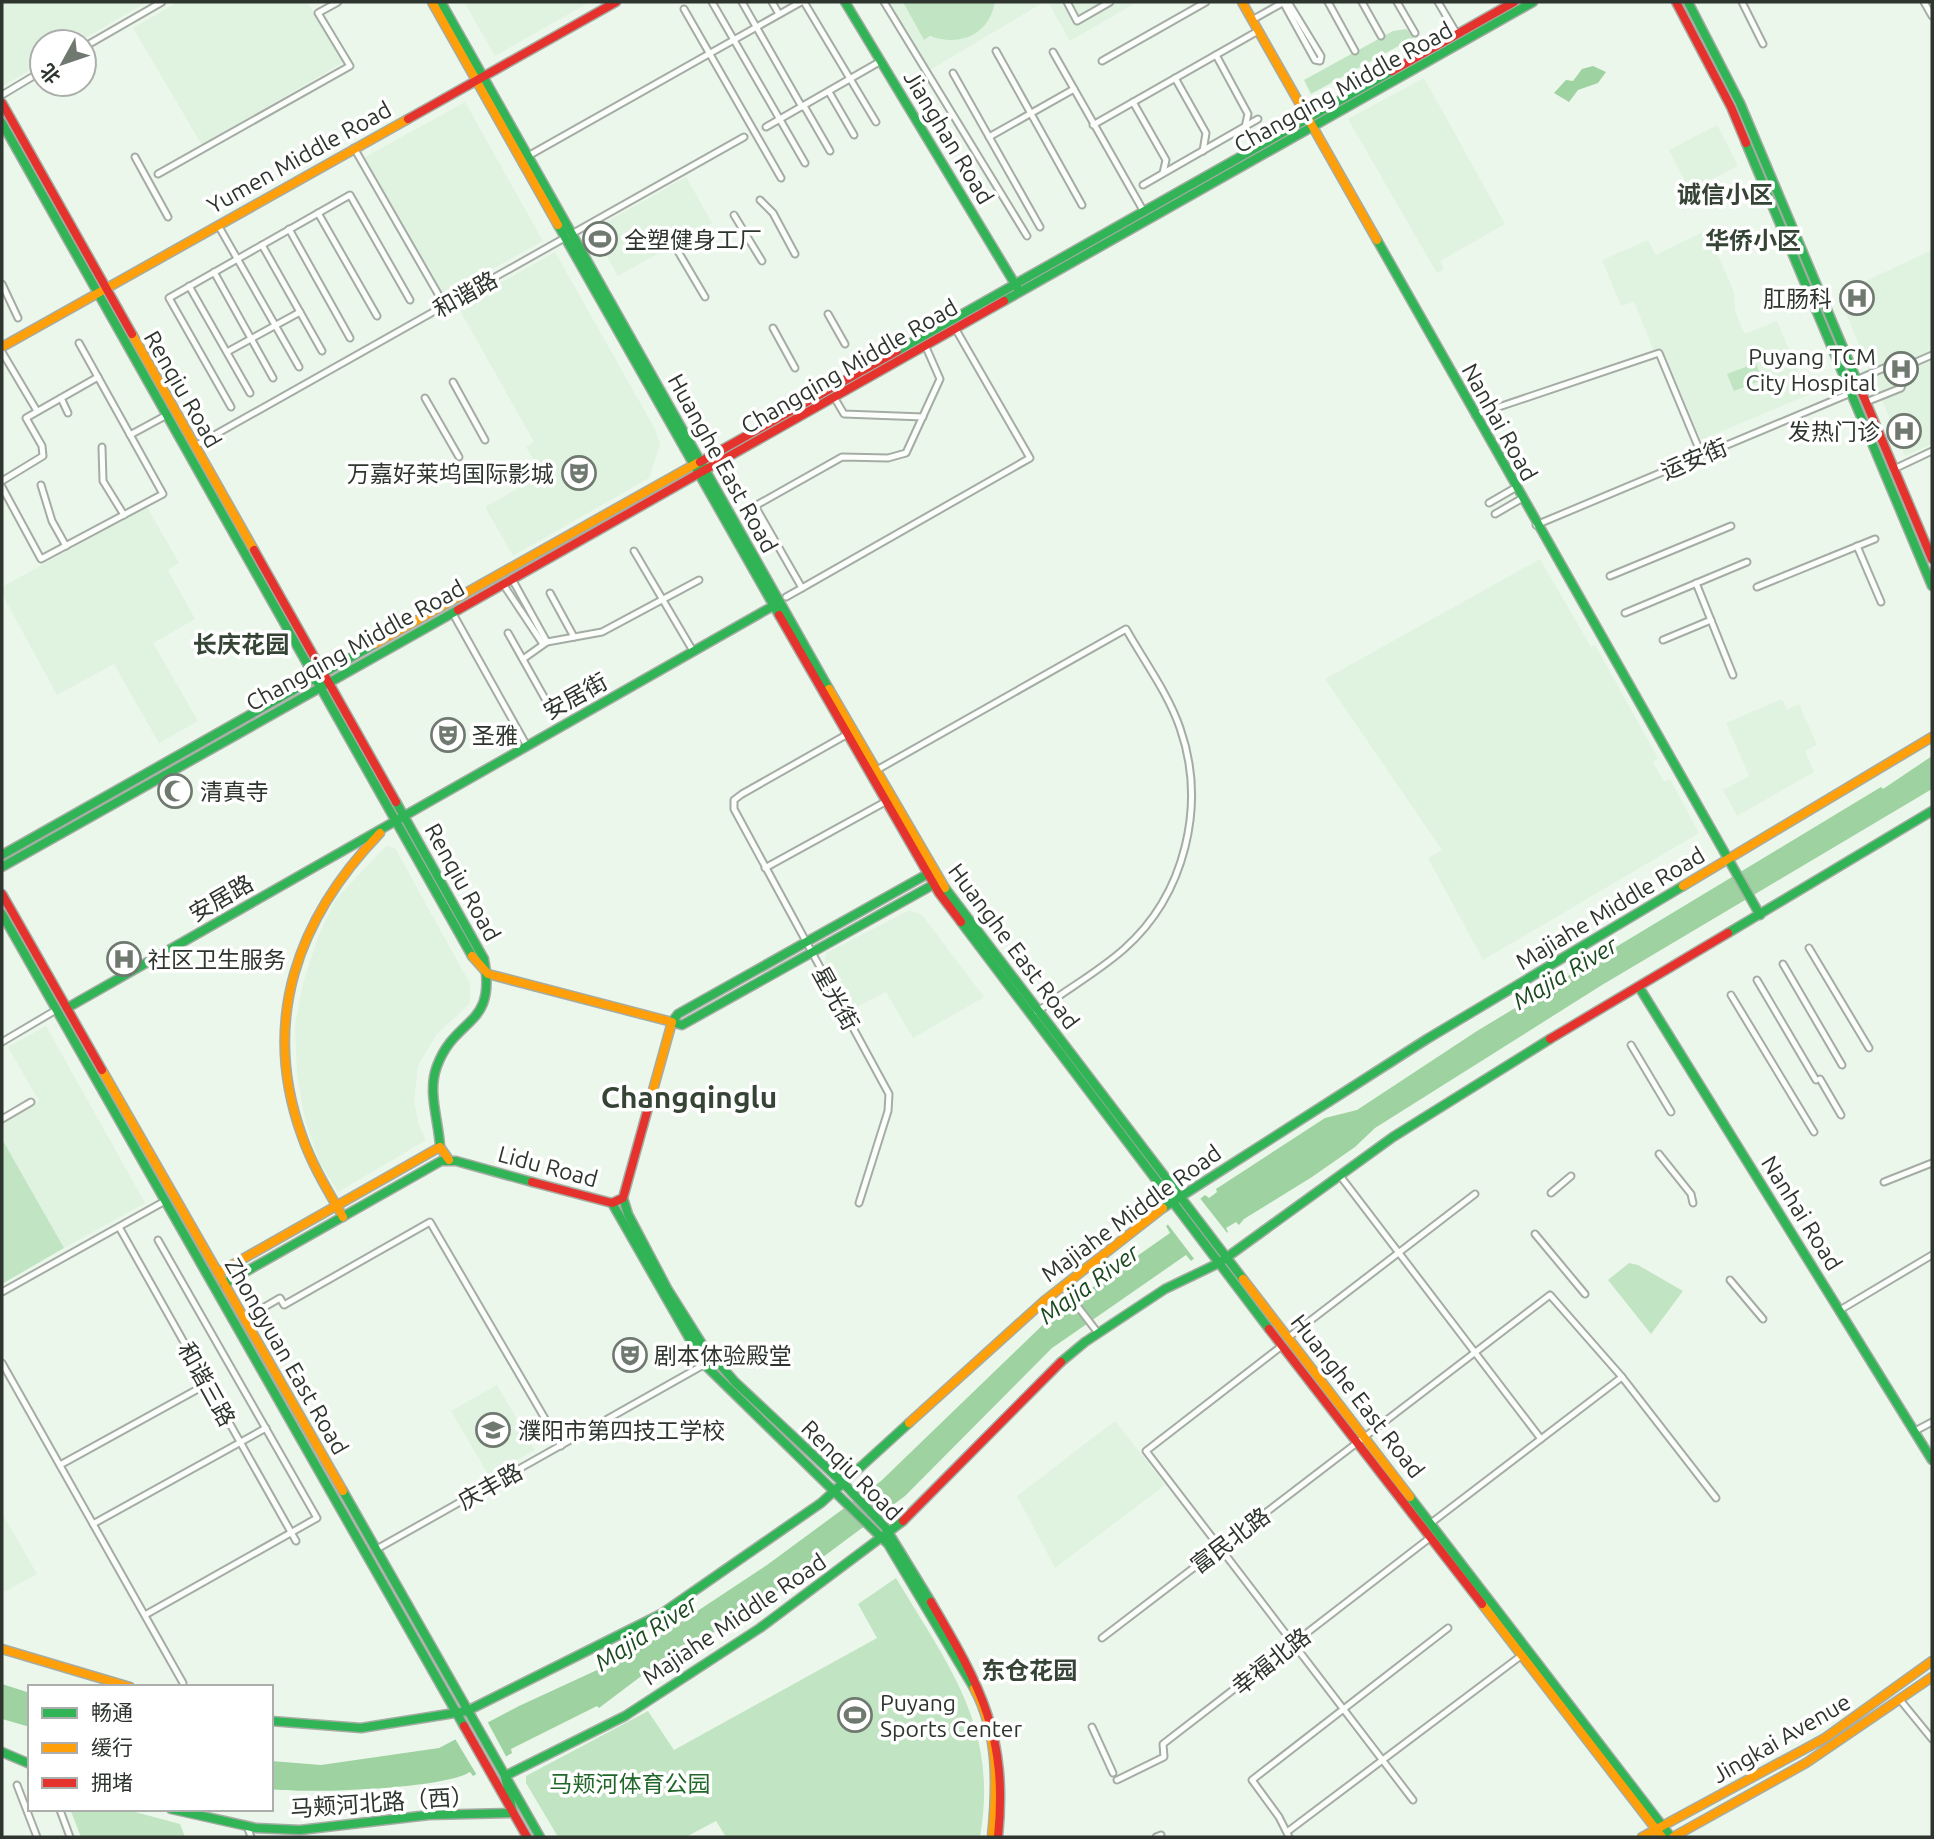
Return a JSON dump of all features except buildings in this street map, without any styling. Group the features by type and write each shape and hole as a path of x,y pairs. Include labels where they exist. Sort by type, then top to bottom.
{"street":[{"path":"98,39 162,2"},
{"path":"158,174 349,66 318,13 338,2"},
{"name":"Huanghe East Road","path":"432,2 528,156 568,236"},
{"name":"Huanghe East Road","path":"441,2 568,236 875,771 930,873"},
{"name":"Yumen Middle Road","path":"2,347 616,2"},
{"path":"712,2 805,163"},
{"path":"742,2 830,151"},
{"path":"772,2 779,14"},
{"path":"528,156 803,2 876,122"},
{"name":"Jianghan Road","path":"845,2 1020,292"},
{"path":"884,2 1027,236"},
{"path":"1066,2 1077,21 1100,4 1110,2"},
{"path":"1102,61 1206,2"},
{"name":"Nanhai Road","path":"1242,2 1521,499 1760,915"},
{"path":"1252,20 1285,2 1315,60 1320,61 1321,56 1292,14"},
{"path":"1328,2 1355,51"},
{"path":"1362,2 1381,36"},
{"path":"1397,2 1415,33"},
{"path":"1438,2 1457,34"},
{"name":"Changqing Middle Road","path":"2,855 452,612 702,472 1020,292 1514,2"},
{"name":"Changqing Middle Road","path":"2,867 697,463 1014,283 1533,2"},
{"path":"1676,2 1731,107 1932,586"},
{"path":"1688,2 1740,103 1932,559"},
{"path":"1742,2 1763,44"},
{"path":"1924,2 1932,16"},
{"path":"684,9 781,178"},
{"path":"1093,125 1258,31"},
{"path":"996,51 1082,205"},
{"path":"1053,52 1144,212"},
{"path":"1216,55 1248,114 1245,127"},
{"path":"766,127 881,61"},
{"path":"953,73 1040,227"},
{"path":"1175,78 1206,133 1203,151"},
{"path":"2,95 28,79"},
{"path":"989,137 1073,89"},
{"path":"829,92 854,135"},
{"path":"1133,102 1166,160 1163,173"},
{"name":"Renqiu Road","path":"2,103 165,416 190,449"},
{"path":"1143,185 1258,119"},
{"name":"Renqiu Road","path":"2,123 101,291 399,818 484,959 488,974"},
{"name":"和谐路","path":"190,449 744,137"},
{"path":"354,148 444,306"},
{"path":"135,157 168,217"},
{"path":"232,407 169,298 350,195 410,300"},
{"path":"760,200 773,213 795,254"},
{"path":"318,212 377,316"},
{"path":"734,215 762,261"},
{"path":"218,225 299,367"},
{"path":"289,229 350,338"},
{"path":"262,245 322,351"},
{"path":"676,248 705,297"},
{"path":"214,272 273,378"},
{"path":"2,284 18,318"},
{"path":"190,286 250,393"},
{"path":"227,352 300,312"},
{"path":"828,314 845,344"},
{"path":"773,328 795,368"},
{"path":"786,597 1030,458 955,328"},
{"path":"2,487 41,559 163,494 79,343"},
{"path":"802,587 755,506 842,457 900,456 910,450 940,379 925,345"},
{"path":"2,352 37,411"},
{"path":"1475,415 1659,353 1702,456"},
{"path":"1856,380 1891,365 1900,369 1932,355"},
{"path":"1866,402 1901,388 1904,384 1900,369"},
{"path":"2,481 43,456 42,446 26,418 98,377"},
{"path":"453,382 485,440"},
{"path":"830,388 844,414 923,417"},
{"name":"运安街","path":"1536,525 1851,393"},
{"path":"61,398 68,413"},
{"path":"425,398 459,457"},
{"path":"130,435 165,416"},
{"path":"102,447 103,481 124,515"},
{"path":"1894,469 1932,451"},
{"name":"Huanghe East Road","path":"702,472 773,606 885,802 930,873 1037,1012 1175,1200"},
{"path":"41,485 52,521 66,546"},
{"path":"1489,503 1515,488"},
{"path":"1495,514 1521,499"},
{"path":"1610,576 1731,526"},
{"path":"1757,587 1875,539"},
{"path":"1857,546 1881,602"},
{"path":"634,551 693,652"},
{"path":"1625,613 1746,562"},
{"path":"512,579 545,643"},
{"path":"523,659 545,643 602,632 699,580"},
{"path":"1696,583 1733,675"},
{"path":"503,584 545,643"},
{"path":"550,593 574,637"},
{"name":"安居街","path":"399,818 773,606"},
{"path":"452,612 527,746"},
{"path":"1663,640 1711,620"},
{"path":"875,771 1126,629 1180,726 1191,783 1189,832 1175,880 1140,934 1105,964 1037,1012"},
{"path":"508,633 548,704"},
{"name":"星光街","path":"846,734 734,800 734,809 890,1100 859,1203"},
{"name":"Majiahe Middle Road","path":"273,1721 361,1728 467,1711 661,1614 734,1566 835,1491 1062,1286 1175,1200 1427,1039 1730,864 1932,737"},
{"path":"765,868 885,802"},
{"name":"Majiahe Middle Road","path":"505,1776 625,1716 760,1628 932,1496 974,1448 1054,1368 1096,1331 1165,1289 1227,1258 1393,1137 1462,1091 1932,811"},
{"path":"343,1217 313,1165 293,1106 287,1064 287,1001 297,957 328,889 364,848 399,818"},
{"name":"安居路","path":"67,1009 399,818"},
{"path":"672,1022 678,1014 930,873"},
{"path":"224,1284 441,1161 449,1160 440,1147 440,1130 432,1097 435,1072 446,1049 481,1016 485,1005 488,974 682,1024 937,882"},
{"name":"Huanghe East Road","path":"937,882 1184,1212 1213,1248 1227,1258 1285,1342"},
{"name":"Zhongyuan East Road","path":"2,894 540,1837"},
{"name":"Zhongyuan East Road","path":"2,914 527,1837"},
{"path":"1809,948 1869,1048"},
{"path":"1783,964 1842,1065"},
{"path":"1756,980 1841,1115"},
{"name":"Nanhai Road","path":"1639,987 1914,1431 1930,1450 1932,1460"},
{"path":"1731,995 1814,1132"},
{"path":"2,1042 57,1010"},
{"name":"Lidu Road","path":"449,1160 612,1203 623,1198 672,1022"},
{"path":"1631,1045 1671,1112"},
{"path":"2,1108 4,1118 32,1102"},
{"path":"218,1273 440,1147"},
{"path":"1659,1154 1691,1194 1693,1203"},
{"path":"1884,1182 1932,1163"},
{"path":"1551,1193 1572,1176"},
{"path":"1341,1177 1541,1438"},
{"path":"1413,1800 1146,1451 1475,1194"},
{"name":"Renqiu Road","path":"623,1198 628,1214 676,1299 714,1359 851,1493 883,1533 985,1695 1002,1764 1003,1790 998,1837"},
{"path":"2,1292 165,1201"},
{"name":"Renqiu Road","path":"612,1203 625,1231 704,1364 844,1500 883,1533 978,1696 996,1764 997,1790 992,1837"},
{"path":"244,1319 280,1298 284,1305 430,1222 561,1446"},
{"name":"和谐三路","path":"119,1227 296,1541"},
{"path":"1535,1234 1585,1294"},
{"path":"145,1615 317,1518 158,1241"},
{"name":"Huanghe East Road","path":"1213,1248 1219,1263 1361,1440 1431,1537 1522,1655 1660,1831 1672,1837"},
{"path":"1840,1310 1932,1255"},
{"path":"1730,1280 1762,1319"},
{"path":"1062,1286 1096,1331"},
{"name":"富民北路","path":"1102,1638 1550,1295 1622,1377"},
{"name":"庆丰路","path":"375,1550 714,1359"},
{"path":"2,1363 183,1683"},
{"path":"2,1381 10,1376"},
{"path":"1431,1523 1622,1377 1716,1498"},
{"path":"60,1465 206,1384"},
{"path":"1914,1431 1932,1422"},
{"path":"93,1524 266,1428"},
{"name":"Huanghe East Road","path":"1361,1440 1431,1523 1660,1831"},
{"name":"幸福北路","path":"1117,1780 1164,1757 1163,1744 1431,1537"},
{"path":"1448,1629 1252,1780 1288,1835 1522,1655"},
{"path":"2,1649 123,1685"},
{"name":"Jingkai Avenue","path":"1642,1837 1660,1831 1853,1721 1932,1661"},
{"name":"Jingkai Avenue","path":"1672,1837 1784,1776 1901,1701 1932,1677"},
{"path":"1901,1701 1932,1739"},
{"path":"1092,1727 1113,1773"},
{"path":"2,1752 28,1763"},
{"path":"505,1776 513,1813"},
{"path":"17,1785 37,1837"},
{"path":"60,1811 70,1837"},
{"name":"马颊河北路（西）","path":"180,1811 247,1826 300,1830 429,1815 513,1813"},
{"path":"247,1826 251,1837"}],"shaded area":[{"path":"2,2 147,2 98,30 98,28 28,28 28,71 3,86"},
{"path":"178,2 307,2 344,62 202,145 133,28"},
{"path":"464,2 590,2 495,56"},
{"path":"887,2 903,2 924,39 990,18 995,2 1044,2 930,70"},
{"path":"1048,2 1137,2 1070,41"},
{"path":"1593,66 1606,72 1598,83 1578,90 1569,102 1554,93 1566,80 1573,81 1582,69"},
{"path":"1424,78 1505,224 1440,261 1444,269 1437,273 1348,119"},
{"path":"465,102 543,241 440,298 360,160"},
{"path":"1717,125 1738,166 1690,190 1669,150"},
{"path":"686,177 712,223 618,276 592,230"},
{"path":"1707,230 1734,292 1735,312 1745,334 1777,321 1808,395 1701,440 1662,348 1654,351 1634,302 1621,306 1602,260 1648,240 1656,255"},
{"name":"Puyang TCM City Hospital","path":"1932,250 1932,444 1905,456 1838,294"},
{"path":"555,252 655,429 660,445 649,478 513,556 485,507 542,475 526,447 534,442 458,307"},
{"path":"147,507 179,563 168,570 195,619 153,643 198,721 159,743 114,664 57,695 2,594 2,587"},
{"path":"1540,559 1591,647 1595,645 1658,758 1653,762 1664,782 1670,779 1699,833 1483,960 1428,858 1442,850 1325,679"},
{"path":"1782,699 1787,710 1799,704 1817,745 1805,751 1814,772 1737,816 1723,790 1749,776 1726,723"},
{"path":"1932,756 1932,789 1602,985 1375,1128 1355,1147 1312,1177 1244,1219 1239,1225 1236,1222 1226,1228 1228,1232 1191,1261 1186,1255 1052,1348 905,1496 776,1592 646,1676 644,1674 599,1708 597,1706 511,1749 512,1753 473,1776 470,1772 433,1783 374,1789 273,1789 273,1761 321,1765 439,1748 519,1706 634,1653 767,1565 881,1481 1053,1315 1170,1233 1166,1226 1205,1195 1209,1198 1217,1192 1216,1189 1325,1118 1357,1110 1477,1031 1881,787 1883,789"},
{"path":"386,846 395,848 470,984 470,1003 436,1035 418,1066 414,1100 418,1123 426,1140 338,1192 319,1161 305,1119 297,1075 295,1025 303,983 318,937 336,899"},
{"path":"910,910 922,915 984,997 913,1038 886,992 849,1011 824,965 826,953"},
{"path":"46,1026 145,1203 64,1248 2,1139 2,1122 39,1101 8,1047"},
{"name":"濮阳市第四技工学校","path":"497,1385 535,1450 489,1476 451,1411"},
{"path":"1115,1421 1165,1485 1055,1568 1017,1496"},
{"path":"2,1513 37,1574 2,1593"},
{"path":"2,1684 28,1692 28,1726 2,1719"}],"green space":[{"path":"903,2 995,2 987,23 972,36 952,40 930,36 924,40"},
{"path":"1406,29 1415,37 1311,94 1304,80 1393,31"},
{"path":"1756,363 1762,380 1734,391 1727,374"},
{"path":"2,1139 64,1248 2,1284"},
{"path":"1629,1263 1638,1265 1683,1291 1651,1334 1608,1280"},
{"name":"Puyang Sports Center","path":"896,1578 951,1670 976,1730 982,1763 984,1798 980,1837 726,1837 716,1821 686,1837 558,1837 526,1783 526,1776 648,1711 674,1750 877,1638 858,1604"},
{"path":"71,1811 131,1811 180,1824 185,1837 81,1837"}],"pier":[{"path":"1199,1197 1228,1234 1195,1260 1166,1222"},
{"path":"486,1719 508,1760 478,1777 454,1737"}],"traffic: fast":[{"path":"441,2 829,689"},
{"path":"845,2 1018,289"},
{"path":"1004,301 1533,2"},
{"path":"1688,2 1740,103 1863,395"},
{"path":"897,351 1392,71"},
{"path":"2,123 472,956"},
{"path":"1746,143 1932,586"},
{"path":"558,225 779,615"},
{"path":"1377,240 1760,915"},
{"path":"67,1008 773,606"},
{"path":"2,867 458,610"},
{"path":"2,855 375,644"},
{"path":"396,802 484,959 485,998 480,1010 454,1037 434,1076 433,1096 440,1147"},
{"path":"1728,933 1932,811"},
{"path":"931,872 678,1014 672,1022 682,1025 938,882"},
{"path":"1163,1208 1427,1039 1683,886"},
{"path":"945,888 1243,1279"},
{"path":"2,914 464,1726"},
{"path":"961,922 1269,1329"},
{"path":"1639,987 1932,1460"},
{"path":"1061,1362 1085,1342 1165,1289 1219,1263 1393,1137 1550,1039"},
{"path":"224,1284 441,1161 456,1161 532,1182"},
{"path":"623,1198 628,1214 668,1290 702,1344 735,1382 844,1484 885,1527 931,1602"},
{"path":"612,1203 704,1364 888,1544 974,1688"},
{"path":"273,1721 361,1728 467,1711 661,1614 821,1503 909,1423"},
{"path":"343,1491 540,1837"},
{"path":"1410,1497 1671,1837"},
{"path":"180,1811 256,1828 300,1830 429,1815 513,1813 505,1776 625,1716 760,1628 903,1521"},
{"path":"2,1752 28,1763"}],"traffic: slow":[{"path":"432,2 558,225"},
{"path":"1242,2 1377,240"},
{"path":"2,347 408,119"},
{"path":"132,334 254,550"},
{"path":"375,644 697,463"},
{"path":"829,689 945,888"},
{"path":"1683,886 1932,737"},
{"path":"343,1217 306,1147 290,1093 285,1052 287,1012 294,973 308,936 327,900 351,866 380,833"},
{"path":"472,956 488,974 672,1022 650,1101"},
{"path":"102,1070 343,1491"},
{"path":"218,1273 440,1147 449,1160"},
{"path":"909,1423 1044,1301 1163,1208"},
{"path":"1243,1279 1410,1497"},
{"path":"1482,1604 1662,1837"},
{"path":"2,1649 123,1685"},
{"path":"1642,1837 1825,1738 1932,1661"},
{"path":"1673,1837 1806,1763 1932,1677"},
{"path":"974,1688 992,1742 995,1780 992,1837"}],"traffic: jam":[{"path":"408,119 616,2"},
{"path":"1392,71 1514,2"},
{"path":"1676,2 1731,107 1746,143"},
{"path":"2,103 132,334"},
{"path":"705,470 1004,301"},
{"path":"700,462 897,351"},
{"path":"1863,395 1932,559"},
{"path":"458,610 703,471"},
{"path":"254,550 396,802"},
{"path":"779,615 939,893 961,922"},
{"path":"2,894 102,1070"},
{"path":"1550,1039 1728,933"},
{"path":"532,1182 612,1203 623,1198 650,1101"},
{"path":"1269,1329 1482,1604"},
{"path":"903,1521 1061,1362"},
{"path":"931,1602 964,1660 987,1714 999,1770 998,1837"},
{"path":"464,1726 527,1837"}],"place":[{"name":"全塑健身工厂","path":"600,239"},
{"name":"肛肠科","path":"1857,298"},
{"name":"Puyang TCM City Hospital","path":"1901,369"},
{"name":"发热门诊","path":"1904,431"},
{"name":"万嘉好莱坞国际影城","path":"579,473"},
{"name":"圣雅","path":"448,735"},
{"name":"清真寺","path":"175,791"},
{"name":"社区卫生服务","path":"124,959"},
{"name":"剧本体验殿堂","path":"630,1355"},
{"name":"濮阳市第四技工学校","path":"493,1430"},
{"name":"Puyang Sports Center","path":"855,1715"}],"district":[{"name":"诚信小区","path":"1725,194"},
{"name":"华侨小区","path":"1753,240"},
{"name":"长庆花园","path":"241,644"},
{"name":"Changqinglu","path":"689,1097"},
{"name":"东仓花园","path":"1029,1670"}],"water label":[{"name":"Majia River","path":"1565,973"},
{"name":"Majia River","path":"1089,1284"},
{"name":"Majia River","path":"646,1633"}],"park label":[{"name":"马颊河体育公园","path":"630,1783"}]}
